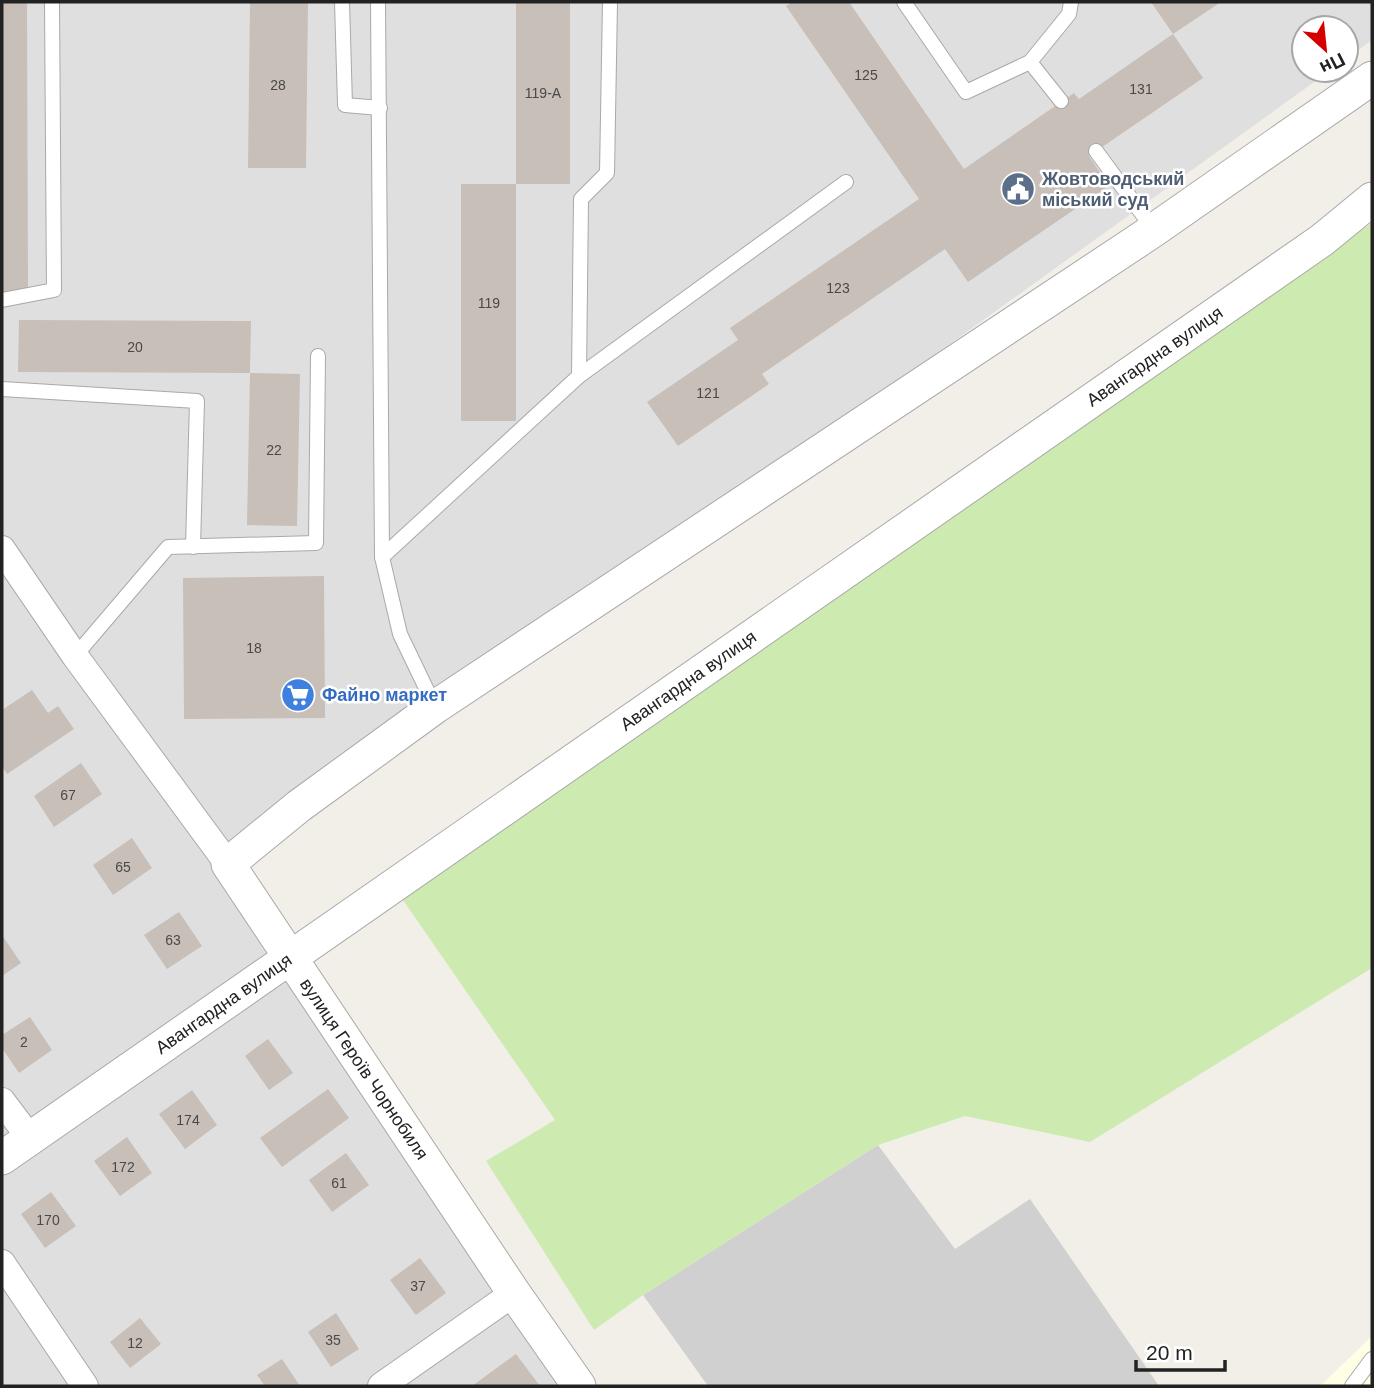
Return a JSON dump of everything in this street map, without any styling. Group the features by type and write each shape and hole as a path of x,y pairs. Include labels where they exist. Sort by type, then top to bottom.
{"street":[{"path":"228,864 299,807 435,707 1154,230 1372,78"},
{"name":"Авангардна вулиця","path":"2,1158 1322,240 1372,199"},
{"name":"вулиця Героїв Чорнобиля","path":"2,549 75,656 228,864 513,1293 579,1386"},
{"path":"2,1101 30,1138"},
{"path":"2,1263 85,1386"},
{"path":"381,1386 513,1293"}],"lane":[{"path":"2,300 54,290 52,2"},
{"path":"342,2 345,105 380,107"},
{"path":"378,2 382,557 400,634 435,707"},
{"path":"579,376 580,199 607,173 610,2"},
{"path":"904,2 966,92 1030,62 1069,14 1071,2"},
{"path":"1030,62 1061,101"},
{"path":"1096,151 1154,230"},
{"path":"382,557 579,376 846,181"},
{"path":"75,656 168,547 316,543 318,356"},
{"path":"2,389 197,401 193,547"},
{"path":"1352,1386 1372,1359"}],"shaded area":[{"path":"2,2 1372,2 1372,40 1360,49 1360,14 1290,14 1290,84 1312,84 228,863 579,1386 2,1386"},
{"path":"878,1145 955,1249 1030,1199 1159,1386 708,1386 643,1295"},
{"path":"1372,1336 1372,1386 1320,1386"}],"green space":[{"path":"1372,223 1372,968 1090,1142 965,1116 878,1145 643,1295 594,1330 486,1161 555,1120 394,887"}],"building":[{"path":"2,2 27,2 28,292 2,292"},
{"path":"250,2 308,2 306,168 248,168"},
{"path":"516,2 570,2 570,184 516,184"},
{"path":"792,2 849,2 964,169 1074,93 1079,99 1173,34 1203,78 1089,156 1109,186 968,282 945,249 762,374 769,384 678,446 647,402 738,340 730,328 919,199 786,6"},
{"path":"1151,2 1221,2 1173,34"},
{"path":"461,184 516,184 516,421 461,421"},
{"path":"19,320 251,321 250,373 18,372"},
{"path":"250,373 300,374 297,526 247,525"},
{"path":"324,576 325,718 184,719 183,578"},
{"path":"32,690 48,713 58,706 74,729 7,774 2,766 2,710"},
{"path":"81,763 102,794 54,827 34,796"},
{"path":"132,838 152,868 113,895 93,865"},
{"path":"179,912 202,946 167,969 144,935"},
{"path":"2,935 21,963 2,976"},
{"path":"30,1017 52,1050 19,1073 2,1048 2,1035"},
{"path":"268,1039 293,1073 269,1090 245,1056"},
{"path":"328,1089 349,1118 282,1167 260,1138"},
{"path":"192,1090 217,1125 185,1149 159,1114"},
{"path":"127,1137 152,1173 120,1196 94,1161"},
{"path":"346,1153 369,1185 332,1212 309,1180"},
{"path":"51,1192 76,1226 45,1248 21,1214"},
{"path":"420,1258 446,1293 416,1315 390,1280"},
{"path":"336,1313 359,1349 331,1367 308,1332"},
{"path":"140,1318 161,1344 130,1368 110,1342"},
{"path":"516,1354 540,1386 472,1386"},
{"path":"282,1359 300,1386 265,1386 257,1375"}],"place":[{"name":"Жовтоводський міський суд","path":"1018,189"},
{"name":"Файно маркет","path":"298,695"}]}
